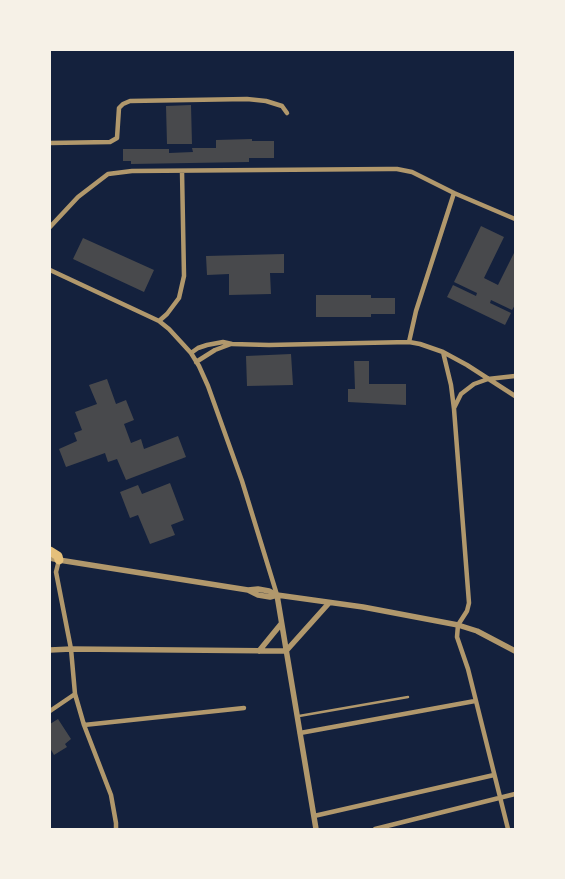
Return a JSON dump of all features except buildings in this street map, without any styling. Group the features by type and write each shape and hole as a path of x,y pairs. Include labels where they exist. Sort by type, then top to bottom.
{"highway":[{"path":"50,551 58,556 55,559"}],"street":[{"path":"50,143 110,142 117,138 119,108 130,101 246,99 266,101 282,106 287,113"},
{"path":"50,227 78,197 108,174 182,171 397,168 419,174 454,193 515,220"},
{"path":"159,321 179,298 184,276 182,171"},
{"path":"409,342 416,311 454,193"},
{"path":"50,270 159,321 191,353 196,362 213,400 242,481 276,595 316,829"},
{"path":"191,353 198,348 223,342 270,345 409,342 443,352 515,396"},
{"path":"196,362 215,350 232,344"},
{"path":"443,352 451,385 454,409 469,603 467,611 458,625 457,637 468,669 508,829"},
{"path":"454,409 461,394 474,384 488,379 515,376"},
{"path":"116,829 111,795 84,725 75,694 71,649 55,559 248,590 258,595 270,597 276,595 417,616 477,631 515,651"},
{"path":"50,650 286,651 329,603"},
{"path":"259,651 281,624"},
{"path":"50,711 75,694"},
{"path":"300,733 475,702"},
{"path":"84,725 244,708"},
{"path":"314,816 494,775"},
{"path":"375,829 515,794"}],"lane":[{"path":"297,716 408,697"}]}
